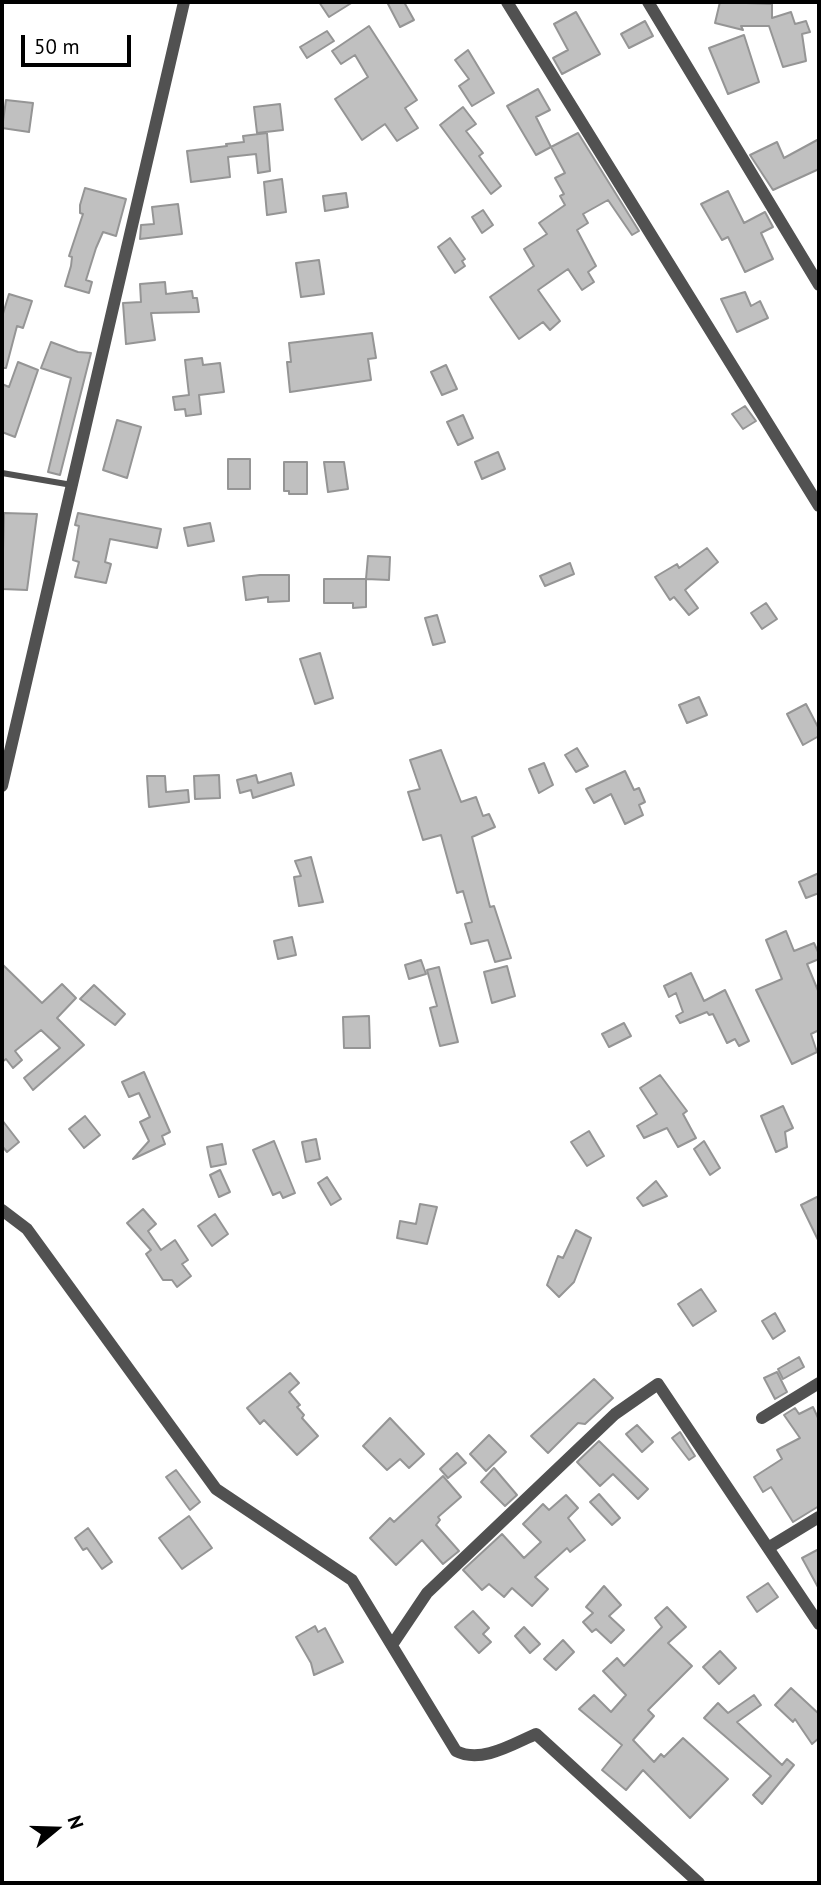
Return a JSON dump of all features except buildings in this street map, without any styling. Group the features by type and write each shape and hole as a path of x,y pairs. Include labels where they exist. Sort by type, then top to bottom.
{"street":[{"path":"2,786 184,2"},
{"path":"507,2 819,506"},
{"path":"648,2 819,285"},
{"path":"2,1210 27,1229 216,1489 352,1580 456,1751 466,1756 493,1752 536,1734 699,1883"},
{"path":"762,1418 819,1383"},
{"path":"392,1645 427,1593 615,1414 659,1384 819,1624"},
{"path":"768,1548 819,1517"}],"lane":[{"path":"2,473 73,485"}]}
